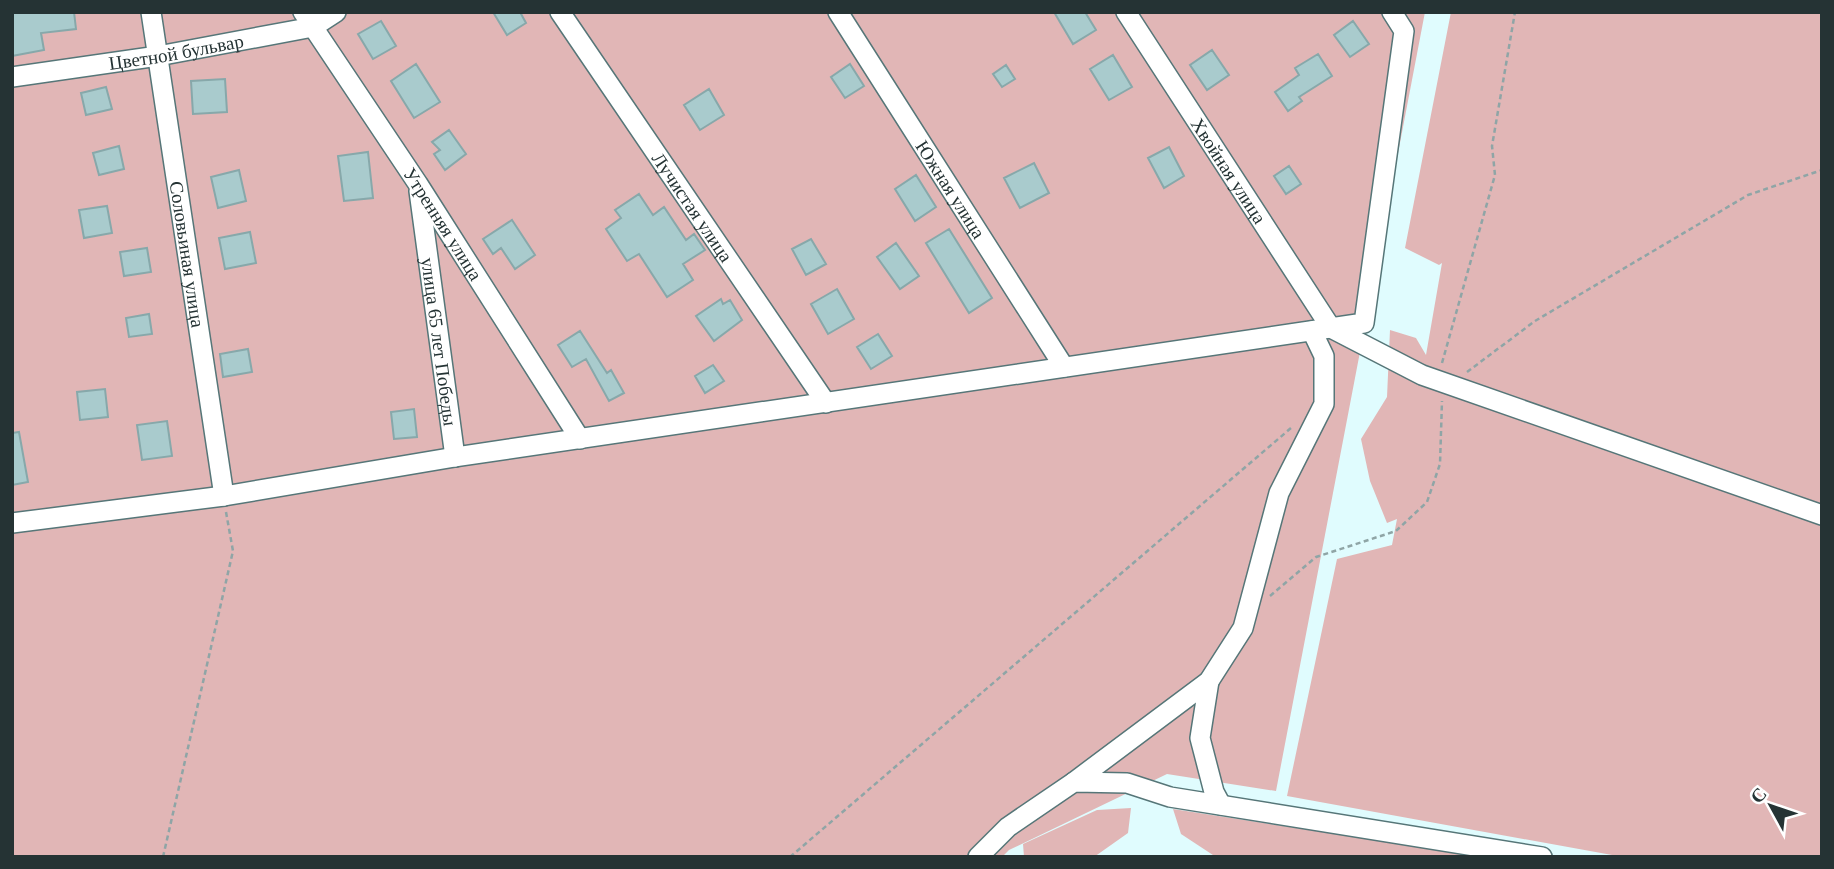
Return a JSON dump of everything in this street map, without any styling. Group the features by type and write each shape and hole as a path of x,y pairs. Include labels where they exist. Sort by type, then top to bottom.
{"street":[{"name":"Соловьиная улица","path":"151,12 224,496"},
{"name":"Цветной бульвар","path":"12,77 158,56 336,12"},
{"name":"Лучистая улица","path":"559,12 826,402"},
{"name":"Южная улица","path":"838,12 1064,368"},
{"name":"Хвойная улица","path":"1126,12 1322,330 1324,404 1279,493 1243,628 1209,681"},
{"path":"12,523 224,496 455,457 1364,323 1404,31 1392,12"},
{"name":"Утренняя улица","path":"308,20 418,184 580,439"},
{"name":"улица 65 лет Победы","path":"418,184 455,457"},
{"path":"1322,330 1446,384 1822,515"},
{"path":"978,857 1008,827 1074,782 1209,681"},
{"path":"1209,681 1199,738 1214,792 1221,805"},
{"path":"1074,782 1127,783 1170,796 1542,857"}],"path":[{"path":"1265,602 1280,585 1316,556 1396,531 1427,502 1440,464 1446,384 1443,355 1495,175 1492,146 1515,12"},
{"path":"1446,384 1535,321 1748,195 1822,170"},
{"path":"790,857 1294,426"},
{"path":"163,857 233,551 224,496"}],"shaded area":[{"path":"12,12 1425,12 1276,791 1167,774 1009,850 1002,857 12,857"},
{"path":"1451,12 1822,12 1822,857 1623,857 1287,796 1337,559 1392,545 1397,519 1387,523 1370,481 1361,439 1387,397 1390,330 1416,338 1426,355 1442,263 1439,265 1405,248"},
{"path":"1131,808 1128,833 1094,857 1024,857 1023,844 1097,810"},
{"path":"1173,809 1485,857 1216,857 1181,834"}],"building":[{"path":"12,12 74,12 76,29 41,33 44,50 12,56"},
{"path":"493,12 520,12 526,23 507,35"},
{"path":"1054,12 1085,12 1096,30 1073,44"},
{"path":"381,21 396,46 373,59 358,34"},
{"path":"1353,21 1369,44 1350,57 1334,35"},
{"path":"1212,50 1229,75 1207,90 1190,65"},
{"path":"1318,54 1332,76 1299,97 1302,101 1288,111 1275,92 1299,75 1295,68"},
{"path":"1113,55 1132,87 1109,100 1090,69"},
{"path":"416,64 440,102 414,118 391,81"},
{"path":"850,64 864,86 845,98 831,77"},
{"path":"1006,65 1015,79 1002,87 993,74"},
{"path":"225,79 227,112 193,114 191,81"},
{"path":"106,87 112,109 86,115 81,93"},
{"path":"709,89 724,115 700,130 684,105"},
{"path":"449,130 466,154 445,170 434,154 440,150 432,142"},
{"path":"119,146 124,169 99,175 93,153"},
{"path":"1169,147 1184,176 1164,188 1148,158"},
{"path":"368,152 373,198 344,201 338,156"},
{"path":"1034,163 1049,193 1020,208 1004,178"},
{"path":"1289,166 1301,184 1286,194 1274,176"},
{"path":"239,170 246,201 218,208 211,177"},
{"path":"916,175 936,207 915,221 895,189"},
{"path":"639,194 653,215 664,207 686,240 694,234 705,250 683,264 693,280 667,297 639,254 627,261 606,229 621,218 615,210"},
{"path":"107,206 112,233 84,238 79,210"},
{"path":"512,220 535,255 515,269 501,248 493,254 483,239"},
{"path":"949,229 992,298 969,313 926,243"},
{"path":"250,232 256,263 225,269 219,238"},
{"path":"811,239 826,264 806,275 792,249"},
{"path":"896,243 919,276 900,289 877,257"},
{"path":"147,248 151,272 124,276 120,252"},
{"path":"837,289 854,319 828,334 811,304"},
{"path":"721,299 723,304 730,300 742,320 714,341 696,316"},
{"path":"149,314 152,334 129,337 126,318"},
{"path":"580,331 607,373 611,370 624,393 609,401 586,359 572,367 558,345"},
{"path":"878,334 892,356 871,369 857,347"},
{"path":"248,349 252,372 223,377 220,354"},
{"path":"713,365 724,381 705,393 695,376"},
{"path":"105,389 108,417 80,420 77,392"},
{"path":"414,409 417,437 394,439 391,412"},
{"path":"167,421 172,456 142,460 137,425"},
{"path":"19,432 28,482 12,485 12,433"}]}
